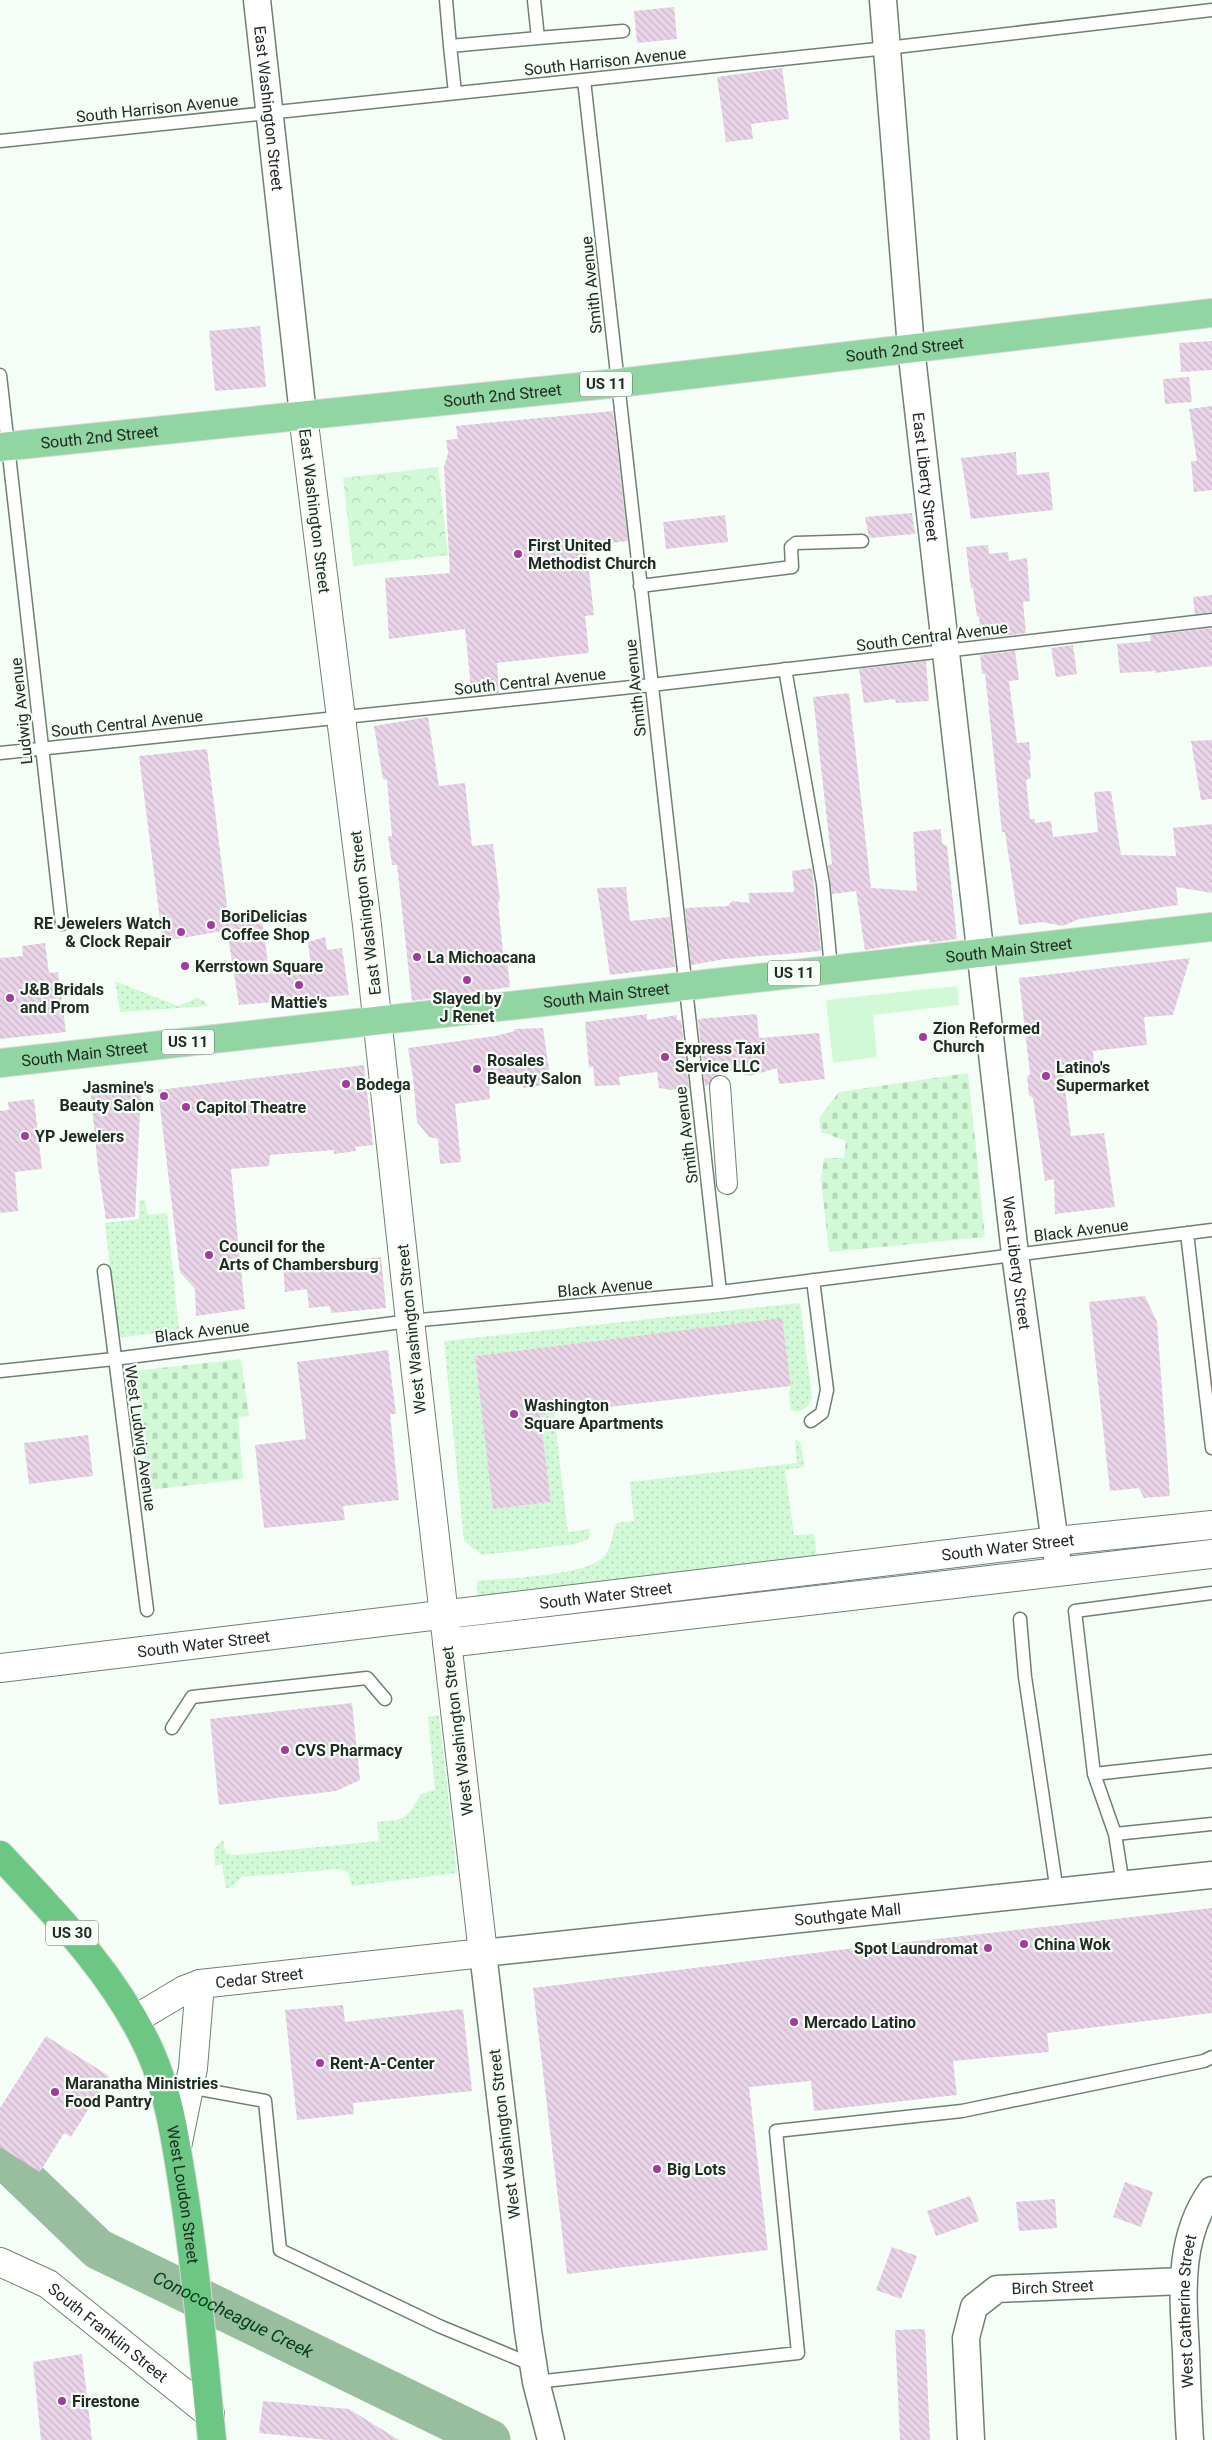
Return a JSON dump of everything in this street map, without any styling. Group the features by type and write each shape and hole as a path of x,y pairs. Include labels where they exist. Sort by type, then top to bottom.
{"highway":[{"name":"West Loudon Street","path":"0,1855 100,1966 134,2020 150,2050 162,2085 177,2147 191,2236 211,2427"}],"main road":[{"name":"South 2nd Street","path":"4,446 618,383 1212,313"},
{"name":"South Main Street","path":"0,1063 831,968 1212,927"}],"street":[{"name":"East Washington Street","path":"257,0 303,415 341,716 376,1021"},
{"name":"East Liberty Street","path":"883,0 911,348 981,952"},
{"name":"West Liberty Street","path":"981,952 1015,1254 1059,1572"},
{"name":"West Washington Street","path":"376,1021 443,1613 534,2373 551,2440"},
{"path":"720,1086 727,1184"},
{"name":"South Water Street","path":"0,1668 1056,1540 1212,1525"},
{"name":"South Water Street","path":"447,1643 1212,1554"},
{"name":"Southgate Mall","path":"483,1953 1212,1876"},
{"name":"Cedar Street","path":"177,2147 194,2068 200,1984 483,1953"},
{"path":"134,2020 184,1990 200,1984"},
{"name":"West Catherine Street","path":"1190,2440 1182,2281 1190,2235 1204,2201 1212,2190"},
{"name":"South Franklin Street","path":"0,2262 48,2284 211,2427"},
{"name":"Birch Street","path":"971,2440 966,2338 974,2307 981,2301 997,2289 1182,2281"}],"lane":[{"path":"446,0 455,93"},
{"path":"534,0 538,38"},
{"name":"South Harrison Avenue","path":"0,141 887,48 1212,10"},
{"path":"450,46 624,31"},
{"name":"Smith Avenue","path":"584,80 720,1292"},
{"name":"Ludwig Avenue","path":"0,375 4,446 62,924"},
{"path":"640,586 792,567 791,547 796,542 862,540"},
{"name":"South Central Avenue","path":"0,753 651,684 1212,620"},
{"path":"785,669 824,884 831,968"},
{"name":"Black Avenue","path":"0,1371 114,1359 410,1321 720,1292 1212,1230"},
{"path":"1187,1233 1212,1448"},
{"name":"West Ludwig Avenue","path":"104,1271 147,1610"},
{"path":"811,1421 822,1413 827,1390 813,1280"},
{"path":"1122,1885 1115,1834 1094,1774 1075,1611 1212,1593"},
{"path":"1020,1619 1025,1677 1057,1892"},
{"path":"172,1728 192,1697 366,1678 385,1699"},
{"path":"1094,1774 1212,1761"},
{"path":"1115,1834 1212,1824"},
{"path":"189,2087 265,2102 280,2250 534,2373 798,2353 776,2131 962,2111 1212,2057"}],"green space":[{"path":"438,467 448,555 353,566 343,478"},
{"path":"115,981 178,1006 197,998 205,1001 208,1006 120,1012"},
{"path":"957,986 959,1005 873,1015 877,1057 833,1063 826,1000"},
{"path":"968,1073 985,1237 829,1252 821,1179 824,1158 844,1158 846,1141 821,1132 819,1118 839,1092"},
{"path":"139,1200 145,1200 148,1215 167,1213 179,1330 118,1338 105,1223 139,1219"},
{"path":"800,1303 812,1398 807,1407 798,1411 791,1410 789,1394 791,1386 782,1319 475,1356 493,1509 551,1502 540,1415 554,1414 568,1532 589,1529 590,1535 587,1540 576,1544 482,1555 464,1541 444,1341"},
{"path":"241,1359 249,1416 238,1417 243,1479 149,1490 134,1371"},
{"path":"795,1439 801,1443 804,1467 785,1470 794,1535 814,1534 817,1555 478,1598 477,1581 543,1575 579,1569 593,1564 602,1558 609,1549 617,1523 634,1521 630,1482 797,1463"},
{"path":"439,1715 457,1873 352,1886 348,1872 340,1869 242,1877 234,1885 226,1889 222,1864 215,1866 214,1849 223,1840 226,1854 237,1855 379,1841 377,1822 404,1817 412,1809 421,1794 435,1790 428,1717"}],"building":[{"path":"674,7 677,39 637,43 634,11"},
{"path":"782,68 789,119 751,124 753,139 726,142 717,77"},
{"path":"260,326 266,387 215,391 209,331"},
{"path":"1212,341 1212,370 1181,372 1179,343"},
{"path":"1189,377 1192,402 1165,404 1163,379"},
{"path":"1212,406 1212,490 1194,492 1191,461 1197,461 1189,409"},
{"name":"First United Methodist Church","path":"613,411 628,541 586,546 594,615 585,616 589,653 497,663 499,693 485,694 471,688 465,629 389,639 385,578 450,573 444,467 448,453 446,440 458,439 456,426"},
{"path":"1016,452 1017,475 1049,472 1053,510 971,519 961,458"},
{"path":"912,513 915,534 869,538 865,517"},
{"path":"725,515 728,542 666,549 663,522"},
{"path":"988,545 989,554 1008,552 1009,561 1027,558 1030,601 1023,602 1026,633 981,639 979,616 977,617 973,588 971,588 966,547"},
{"path":"1212,595 1212,612 1195,614 1193,597"},
{"path":"1212,628 1212,666 1155,673 1155,671 1120,673 1117,644 1151,641 1150,635"},
{"path":"1073,645 1077,674 1056,677 1051,648"},
{"path":"1015,651 1019,680 1009,681 1017,743 1029,742 1031,778 1026,780 1030,819 1035,819 1035,823 1051,821 1053,837 1098,832 1094,792 1111,791 1121,855 1176,856 1173,828 1212,824 1212,893 1176,887 1178,905 1079,919 1063,926 1042,922 1019,925 1005,832 1002,832 985,674 982,674 980,655"},
{"path":"926,661 929,701 896,703 895,699 864,703 859,669"},
{"path":"849,693 871,888 917,891 913,832 941,829 942,844 947,846 957,939 929,943 929,940 865,950 856,891 832,894 828,865 832,864 813,697"},
{"path":"428,717 439,786 465,783 472,846 493,844 500,901 498,902 503,952 506,951 510,987 412,1001 397,865 392,865 388,836 392,836 387,780 383,779 374,726"},
{"path":"1212,740 1212,799 1201,800 1191,741"},
{"path":"207,749 229,921 263,924 269,973 311,967 308,942 325,937 327,950 342,948 349,995 239,1005 227,930 177,939 162,936 139,756"},
{"path":"812,868 821,951 725,959 691,965 685,908 728,906 732,901 750,903 748,893 794,892 792,871"},
{"path":"626,887 630,921 670,917 675,967 610,975 597,888"},
{"path":"45,943 49,973 58,972 66,1032 0,1039 0,958 23,956 22,946"},
{"path":"1190,958 1173,1015 1144,1017 1147,1045 1093,1051 1094,1063 1062,1065 1071,1136 1104,1133 1115,1207 1055,1214 1054,1179 1045,1181 1033,1098 1029,1095 1027,1077 1030,1074 1019,978"},
{"path":"647,1014 647,1020 677,1015 677,1020 681,1020 689,1088 671,1090 659,1088 657,1072 619,1077 620,1085 595,1086 593,1066 589,1068 585,1022"},
{"path":"757,1014 759,1038 819,1033 825,1079 779,1084 777,1068 750,1076 719,1067 720,1074 713,1076 708,1085 705,1086 698,1019"},
{"path":"543,1028 551,1084 523,1088 522,1077 489,1082 490,1099 455,1104 461,1162 440,1164 438,1139 429,1137 417,1122 408,1048 495,1036 515,1031 514,1029"},
{"path":"364,1065 373,1145 355,1147 356,1151 334,1154 334,1150 270,1155 269,1166 231,1169 245,1309 196,1316 195,1289 180,1272 158,1090"},
{"path":"141,1091 135,1217 106,1219 98,1168 91,1095"},
{"path":"34,1099 42,1169 15,1172 18,1211 0,1213 0,1111 9,1110 8,1102"},
{"path":"381,1257 386,1308 331,1313 330,1306 309,1308 307,1289 285,1292 283,1266"},
{"path":"1145,1296 1157,1322 1170,1496 1144,1498 1139,1488 1110,1491 1089,1302"},
{"name":"Washington Square Apartments","path":"782,1318 791,1386 540,1415 551,1502 493,1509 475,1356"},
{"path":"388,1350 396,1414 390,1414 399,1500 343,1506 345,1520 264,1528 255,1445 306,1439 297,1362"},
{"path":"88,1435 93,1476 29,1484 24,1443"},
{"name":"CVS Pharmacy","path":"352,1703 360,1780 336,1791 219,1805 210,1719"},
{"path":"1212,1908 1212,2013 1047,2033 1049,2052 953,2061 957,2095 814,2111 811,2081 749,2087 768,2250 567,2274 533,1988 838,1950"},
{"path":"343,2005 345,2022 463,2009 472,2091 353,2103 354,2114 297,2120 285,2010"},
{"name":"Maranatha Ministries Food Pantry","path":"46,2036 109,2076 71,2137 64,2133 40,2172 0,2147 0,2108"},
{"path":"1125,2182 1153,2192 1141,2227 1113,2217"},
{"path":"970,2196 979,2221 936,2236 927,2211"},
{"path":"1055,2199 1057,2228 1019,2231 1016,2202"},
{"path":"892,2247 917,2256 901,2299 876,2290"},
{"path":"925,2329 930,2440 900,2440 895,2330"},
{"name":"Firestone","path":"82,2354 92,2440 41,2440 33,2362"},
{"path":"263,2401 349,2409 399,2440 328,2440 259,2433"}],"waterway":[{"name":"Conococheague Creek","path":"0,2155 98,2249 490,2440"}],"place":[{"name":"First United Methodist Church","path":"518,554"},
{"name":"BoriDelicias Coffee Shop","path":"211,925"},
{"name":"RE Jewelers Watch & Clock Repair","path":"181,932"},
{"name":"La Michoacana","path":"417,957"},
{"name":"Kerrstown Square","path":"185,966"},
{"name":"Slayed by J Renet","path":"467,980"},
{"name":"Mattie's","path":"299,985"},
{"name":"J&B Bridals and Prom","path":"10,998"},
{"name":"Zion Reformed Church","path":"923,1037"},
{"name":"Express Taxi Service LLC","path":"665,1057"},
{"name":"Rosales Beauty Salon","path":"477,1069"},
{"name":"Latino's Supermarket","path":"1046,1076"},
{"name":"Bodega","path":"346,1084"},
{"name":"Jasmine's Beauty Salon","path":"164,1096"},
{"name":"Capitol Theatre","path":"186,1107"},
{"name":"YP Jewelers","path":"25,1136"},
{"name":"Council for the Arts of Chambersburg","path":"209,1255"},
{"name":"Washington Square Apartments","path":"514,1414"},
{"name":"CVS Pharmacy","path":"285,1750"},
{"name":"China Wok","path":"1024,1944"},
{"name":"Spot Laundromat","path":"988,1948"},
{"name":"Mercado Latino","path":"794,2022"},
{"name":"Rent-A-Center","path":"320,2063"},
{"name":"Maranatha Ministries Food Pantry","path":"55,2092"},
{"name":"Big Lots","path":"657,2169"},
{"name":"Firestone","path":"62,2401"}]}
